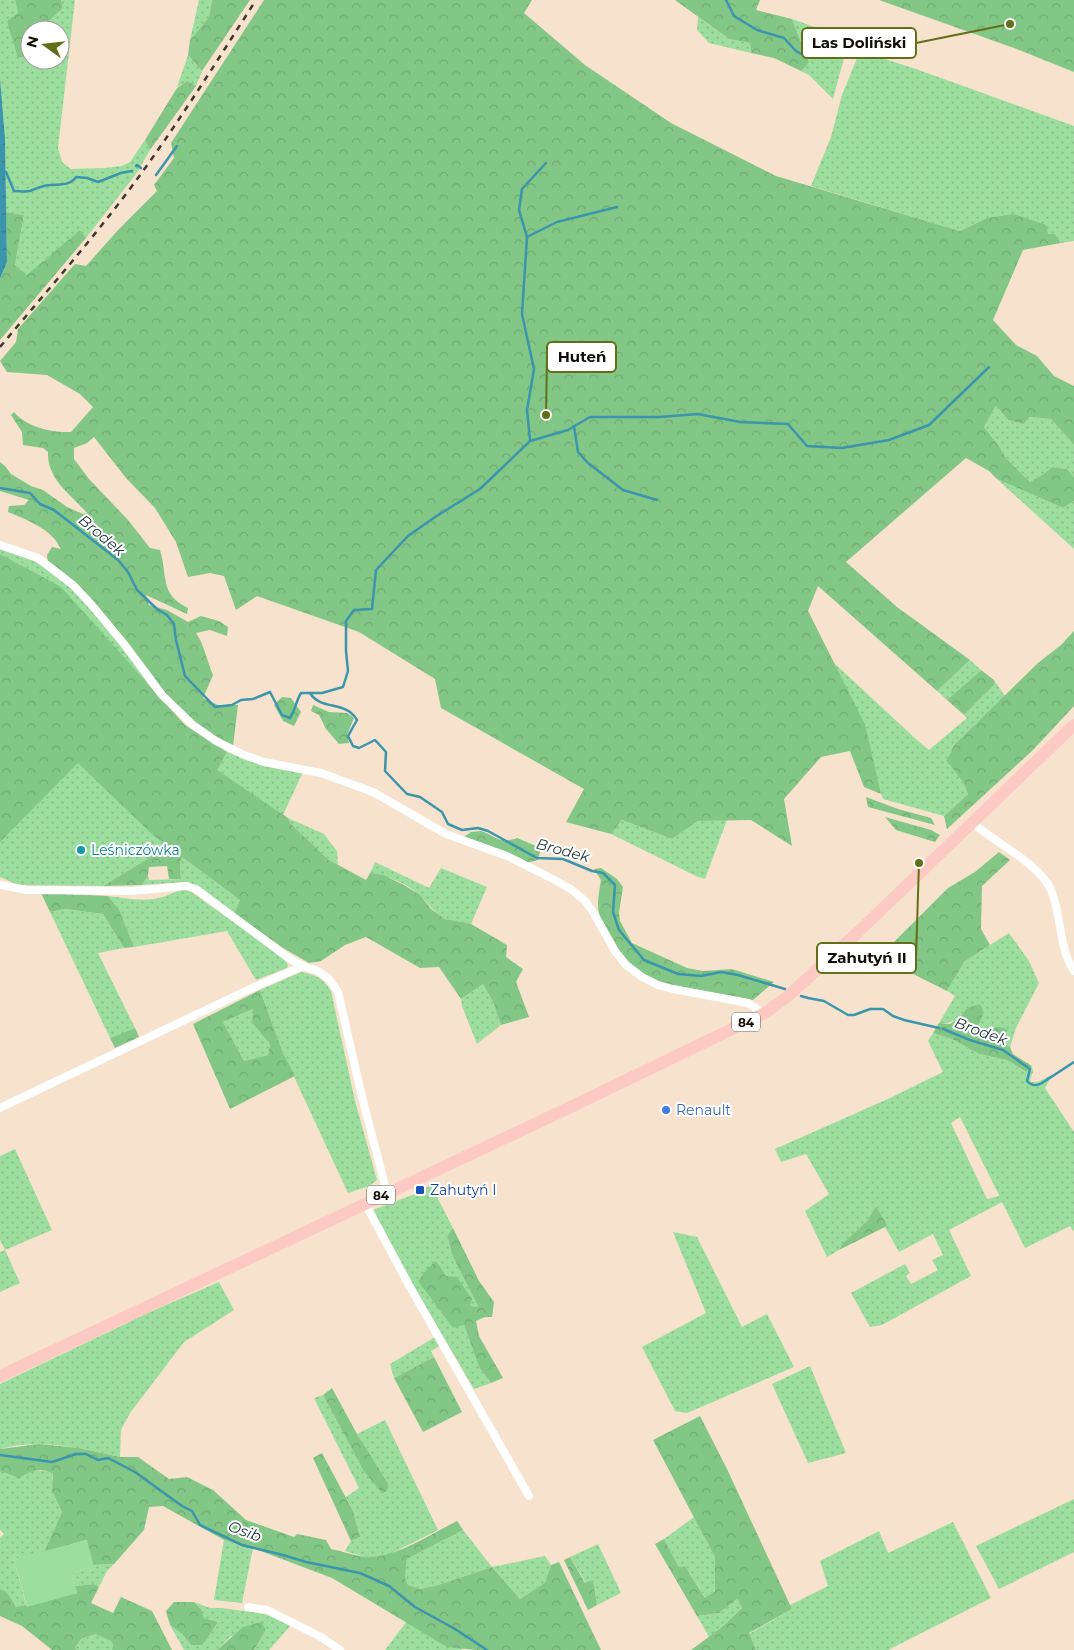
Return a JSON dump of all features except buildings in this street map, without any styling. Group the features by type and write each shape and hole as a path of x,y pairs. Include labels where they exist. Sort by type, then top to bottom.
{"main road":[{"name":"84","path":"0,1376 761,1015 794,991 972,824 1074,725"}],"street":[{"path":"0,545 38,558 73,586 107,624 162,695 193,725 216,741 244,755 264,762 321,773 373,792 446,834 507,856 554,879 585,901 615,951 626,964 642,977 658,985 673,989 748,1003 761,1015"},
{"path":"972,824 1036,870 1046,881 1052,892 1065,953 1074,970"},
{"path":"0,886 27,890 130,891 186,886 196,889 268,944 303,966 318,971 329,979 338,992 362,1097 387,1193"},
{"path":"0,1108 250,988 303,966"},
{"path":"365,1203 410,1287 529,1496"},
{"path":"248,1607 267,1610 321,1637 340,1650"}],"green space":[{"path":"0,0 15,0 18,13 18,58 20,58 20,70 67,70 58,148 62,162 71,169 122,166 130,162 145,140 150,150 140,169 86,238 80,230 27,276 15,265 24,215 6,212 5,138 0,78"},
{"path":"15,0 61,0 63,8 50,20 20,20 20,58 18,58 7,21 18,13"},
{"path":"61,0 75,0 70,44 70,20 50,20 63,8"},
{"path":"199,0 212,0 209,17 190,40"},
{"path":"212,0 250,0 202,71 188,55 190,40 209,17"},
{"path":"264,0 532,0 524,13 585,65 671,123 776,176 960,231 987,218 1014,214 1046,225 1048,234 1055,234 1061,243 1023,250 993,320 1016,345 1037,356 1054,376 1074,386 1074,445 1051,419 1030,417 1024,424 1008,420 996,406 984,427 1006,458 1030,482 1052,467 1067,469 1074,477 1074,501 1063,508 997,479 989,471 966,458 846,562 897,607 970,660 937,691 818,586 808,611 865,724 881,794 864,787 850,751 821,757 784,799 792,846 751,820 698,821 672,839 622,820 611,834 566,822 584,789 441,708 435,679 359,632 257,596 236,610 224,576 210,573 188,577 176,542 155,508 126,478 94,437 87,443 74,448 74,459 89,479 128,520 150,548 160,550 166,584 173,597 188,608 187,614 146,595 149,605 167,610 188,622 201,616 219,621 228,627 227,636 210,630 196,633 213,675 203,698 218,705 238,705 233,746 201,729 154,683 117,635 48,562 47,555 52,547 61,549 52,536 38,526 8,512 9,506 24,505 29,500 0,491 0,462 11,474 31,486 43,490 67,507 83,514 87,513 56,479 51,471 48,452 43,448 23,445 22,432 11,415 14,412 25,422 40,428 71,432 93,407 80,394 47,375 7,372 0,361 16,342 18,329 75,264 86,266 157,191 154,185 174,158 171,143"},
{"path":"675,0 760,0 756,10 792,19 809,62 801,71 774,58 751,53 750,43 729,39"},
{"path":"879,0 1074,0 1074,72 1014,48"},
{"path":"698,17 729,39 750,43 751,53 709,43 697,30"},
{"path":"792,19 849,39 833,99 809,75 801,71 809,61"},
{"path":"860,51 916,69 1074,126 1074,241 1061,243 1055,234 1048,234 987,218 960,231 811,186 831,137 842,95"},
{"path":"188,55 202,71 196,86 187,81 177,87"},
{"path":"187,81 196,86 150,150 145,140 177,88"},
{"path":"6,212 24,215 15,265 27,275 80,230 86,238 0,340 0,279 7,262"},
{"path":"996,406 1008,420 1024,424 1030,417 1051,419 1074,445 1074,477 1067,469 1052,467 1030,482 1006,458 984,427"},
{"path":"997,479 1063,508 1074,501 1074,549"},
{"path":"0,549 34,561 73,585 75,592 120,644 147,682 112,727 167,845 103,886 18,885 0,877"},
{"path":"0,554 61,587 185,725 227,752 217,770 288,818 291,824 329,860 366,880 370,873 383,875 404,885 420,895 431,909 445,919 471,924 507,945 506,957 523,969 516,982 529,1017 501,1025 493,1002 483,984 461,999 439,967 420,968 366,937 345,945 321,961 309,963 283,948 234,913 240,900 182,857 180,864 181,879 169,879 167,866 149,867 148,875 142,885 103,886 167,845 154,836 78,763 0,842"},
{"path":"1074,631 1074,706 1033,750 947,829 944,816 968,794 963,782 947,761 954,745 1038,663 1061,645"},
{"path":"970,660 981,670 947,700 937,691"},
{"path":"835,664 929,750 967,718 964,715 994,685 994,680 1005,696 954,745 948,760 963,782 968,794 944,816 883,799"},
{"path":"981,670 994,680 994,685 964,715 947,700"},
{"path":"282,697 291,698 301,712 294,726 283,721 274,705"},
{"path":"313,705 329,712 347,713 354,718 347,735 349,743 339,744 326,729 319,715 311,711"},
{"path":"227,752 251,761 303,772 283,815 216,770"},
{"path":"866,797 898,809 931,818 935,825 868,807"},
{"path":"885,817 931,830 940,835 935,842 896,830"},
{"path":"288,818 324,834 337,851 338,865 329,860 291,824"},
{"path":"622,820 672,839 698,821 727,820 705,879 611,834"},
{"path":"481,831 501,840 506,841 517,838 541,848 538,860 527,863 462,838 471,832"},
{"path":"999,852 1010,860 982,886 981,929 990,945 965,961 947,991 889,962 859,950 870,944 886,950 948,888 975,872"},
{"path":"182,857 240,900 234,913 188,882 142,885 148,875 149,880 181,879 180,864"},
{"path":"375,862 429,888 441,868 487,887 471,924 453,921 440,916 410,887 390,878 370,873"},
{"path":"601,868 617,879 623,887 619,913 620,921 632,943 687,968 703,971 732,969 774,982 753,1000 669,985 643,973 621,953 602,922 598,905 601,880 594,869"},
{"path":"181,889 190,891 284,958 288,965 287,968 256,980 227,931 134,947 119,909 108,896 146,900 162,897"},
{"path":"41,893 108,896 119,909 134,947 124,948 103,914 65,909 50,912"},
{"path":"65,909 103,914 124,948 98,953 135,1028 110,1038 50,912"},
{"path":"1009,933 1029,961 1039,983 1016,1028 1010,1047 999,1041 994,1027 984,1033 975,1030 967,1008 955,1020 948,1023 939,1023 955,996 947,991 965,961"},
{"path":"301,972 319,978 331,991 355,1101 377,1180 369,1186 348,1193 283,1053 260,990"},
{"path":"483,984 493,1002 501,1025 477,1044 461,999"},
{"path":"260,990 283,1053 295,1076 230,1109 193,1024","holes":["253,1009 252,1023 270,1044 268,1055 244,1061 223,1022"]},
{"path":"980,1004 983,1014 975,1030 984,1033 998,1027 1008,1030 999,1041 1010,1047 1013,1054 1032,1066 1026,1072 1007,1060 979,1054 952,1039 933,1033 939,1023 950,1024 960,1017 967,1008"},
{"path":"253,1009 252,1023 270,1044 268,1055 244,1061 223,1022"},
{"path":"135,1028 139,1037 115,1048 110,1038"},
{"path":"933,1033 952,1039 979,1054 1007,1060 1025,1072 1032,1066 1031,1082 1038,1082 1053,1074 1045,1088 1074,1132 1074,1230 1070,1226 1025,1248 1002,1202 949,1230 971,1276 882,1325 870,1327 851,1293 905,1264 910,1273 906,1276 911,1284 938,1270 932,1260 943,1255 933,1234 899,1252 876,1206 867,1221 842,1244 839,1250 827,1257 805,1211 829,1194 806,1154 781,1162 775,1149 890,1098 943,1072 928,1041","holes":["960,1117 999,1195 987,1199 951,1123"]},
{"path":"15,1149 52,1230 5,1250 0,1240 0,1156"},
{"path":"431,1185 453,1228 447,1236 453,1257 478,1306 470,1305 457,1277 464,1325 479,1367 491,1383 474,1389 409,1278 373,1210 415,1194"},
{"path":"876,1206 887,1225 839,1250 842,1244 867,1221"},
{"path":"453,1228 479,1281 494,1302 492,1317 485,1317 476,1321 479,1336 503,1378 491,1383 479,1367 464,1325 453,1328 418,1281 436,1261 446,1276 457,1277 472,1299 470,1305 478,1306 453,1257 447,1236"},
{"path":"673,1232 697,1237 742,1327 767,1314 794,1367 687,1413 675,1411 642,1347 706,1313"},
{"path":"5,1250 20,1283 0,1292 0,1252"},
{"path":"219,1282 234,1310 184,1342 130,1413 121,1430 120,1457 45,1444 30,1444 0,1449 0,1384 152,1311"},
{"path":"435,1337 439,1346 431,1351 434,1357 394,1378 390,1364"},
{"path":"434,1357 462,1412 423,1432 394,1378"},
{"path":"810,1366 846,1453 808,1463 772,1384"},
{"path":"332,1388 357,1434 388,1483 387,1491 382,1493 363,1470 323,1395"},
{"path":"323,1395 363,1470 388,1483 357,1434 385,1420 438,1530 388,1555 368,1558 345,1551 351,1541 360,1537 353,1511 346,1497 359,1488 314,1398"},
{"path":"700,1416 727,1469 792,1609 749,1633 756,1650 691,1650 722,1627 742,1608 737,1599 719,1613 697,1616 655,1544 664,1539 679,1567 685,1566 705,1598 715,1591 715,1557 653,1440"},
{"path":"39,1444 79,1448 120,1457 138,1457 169,1479 187,1477 213,1490 246,1520 294,1537 297,1534 326,1540 331,1549 361,1556 380,1556 403,1549 457,1521 463,1530 407,1559 405,1578 408,1585 420,1589 435,1586 492,1567 520,1599 545,1583 551,1565 559,1562 601,1650 476,1650 447,1647 332,1578 253,1548 224,1540 163,1506 149,1507 144,1530 114,1564 93,1565 86,1540 44,1552 62,1512 52,1491 53,1474 45,1471 36,1471 20,1478 0,1471 0,1449"},
{"path":"322,1453 353,1511 360,1537 351,1541 313,1458"},
{"path":"0,1471 48,1471 53,1474 52,1491 62,1512 44,1552 14,1559 26,1605 16,1607 7,1592 0,1589 0,1538 4,1534 0,1530"},
{"path":"1074,1499 1074,1552 999,1589 976,1546"},
{"path":"694,1517 715,1557 715,1590 706,1599 685,1566 679,1567 664,1539"},
{"path":"953,1522 991,1598 888,1650 756,1650 749,1634 792,1609 790,1605 828,1586 820,1561 879,1531 888,1553"},
{"path":"463,1530 492,1567 435,1586 420,1589 408,1585 405,1578 407,1559"},
{"path":"87,1540 94,1567 72,1573 77,1593 27,1607 14,1559"},
{"path":"224,1540 253,1548 242,1603 214,1600"},
{"path":"598,1544 621,1593 597,1605 593,1580 586,1583 570,1557"},
{"path":"545,1556 551,1565 546,1583 520,1599 492,1567"},
{"path":"570,1557 585,1583 593,1580 597,1605 588,1610 564,1560"},
{"path":"114,1564 107,1571 99,1587 94,1584 75,1586 72,1573 93,1567 93,1565"},
{"path":"94,1584 99,1587 91,1603 113,1613 121,1597 152,1611 172,1650 112,1650 113,1642 95,1634 81,1639 75,1648 77,1650 52,1650 22,1626 0,1616 0,1589 7,1592 16,1607 77,1593 75,1586"},
{"path":"737,1599 742,1608 709,1637 697,1616 719,1613"},
{"path":"174,1602 194,1602 201,1609 204,1618 218,1622 203,1645 191,1645 182,1634 170,1625 166,1611"},
{"path":"194,1602 210,1608 265,1614 291,1625 269,1650 254,1650 266,1630 231,1636 217,1650 184,1650 170,1625 182,1634 191,1645 203,1645 218,1622 204,1618 201,1609"},
{"path":"407,1621 447,1646 464,1647 461,1650 385,1650"},
{"path":"261,1622 266,1630 254,1650 217,1650 243,1627"},
{"path":"95,1634 113,1642 112,1650 77,1650 75,1648 81,1639"}],"water":[{"path":"0,78 5,138 7,262 0,279"}],"waterway":[{"path":"726,0 734,16 757,30 784,38 796,51 805,56"},
{"path":"156,175 177,146"},
{"path":"527,237 519,210 522,189 546,163"},
{"path":"136,166 141,168"},
{"path":"0,171 6,172 14,191 30,191 45,186 68,183 76,177 98,182 132,171"},
{"path":"530,440 527,410 534,369 522,314 527,237 557,222 617,207"},
{"path":"310,693 322,693 343,687 348,671 346,621 354,610 372,609 376,570 408,536 480,489 530,441 568,430 590,417 659,417 698,414 740,422 788,424 807,446 842,448 889,440 929,425 989,367"},
{"path":"574,426 578,452 588,463 623,490 657,500"},
{"name":"Brodek","path":"0,488 30,493 40,504 54,510 118,560 128,572 137,590 157,609 167,615 174,624 185,676 215,707 232,705 241,700 253,699 270,692 282,715 290,718 301,693 310,693 320,702 340,707 352,714 357,720 348,736 353,746 359,748 375,740 386,752 385,771 407,794 420,797 442,812 448,824 462,830 478,828 488,831 537,858 563,859 592,871 603,873 615,885 613,912 619,930 644,960 678,974 701,976 721,972 785,989"},
{"name":"Brodek","path":"801,996 824,1001 848,1015 854,1015 870,1009 883,1009 893,1016 904,1020 939,1028"},
{"name":"Brodek","path":"943,1029 1003,1050 1030,1069 1027,1081 1032,1085 1042,1083 1074,1062"},
{"name":"Osib","path":"0,1455 52,1462 76,1454 86,1454 98,1460 108,1458 135,1472 182,1506 192,1511 200,1525 242,1545 306,1562 360,1573 389,1586 415,1607 455,1629 487,1650"}],"railway":[{"path":"0,347 93,236 141,174 256,0"}],"place":[{"name":"Las Doliński","path":"1010,24"},
{"name":"Huteń","path":"546,415"},
{"name":"Leśniczówka","path":"81,850"},
{"name":"Zahutyń II","path":"919,863"},
{"name":"Renault","path":"666,1110"},
{"name":"Zahutyń I","path":"420,1190"}]}
